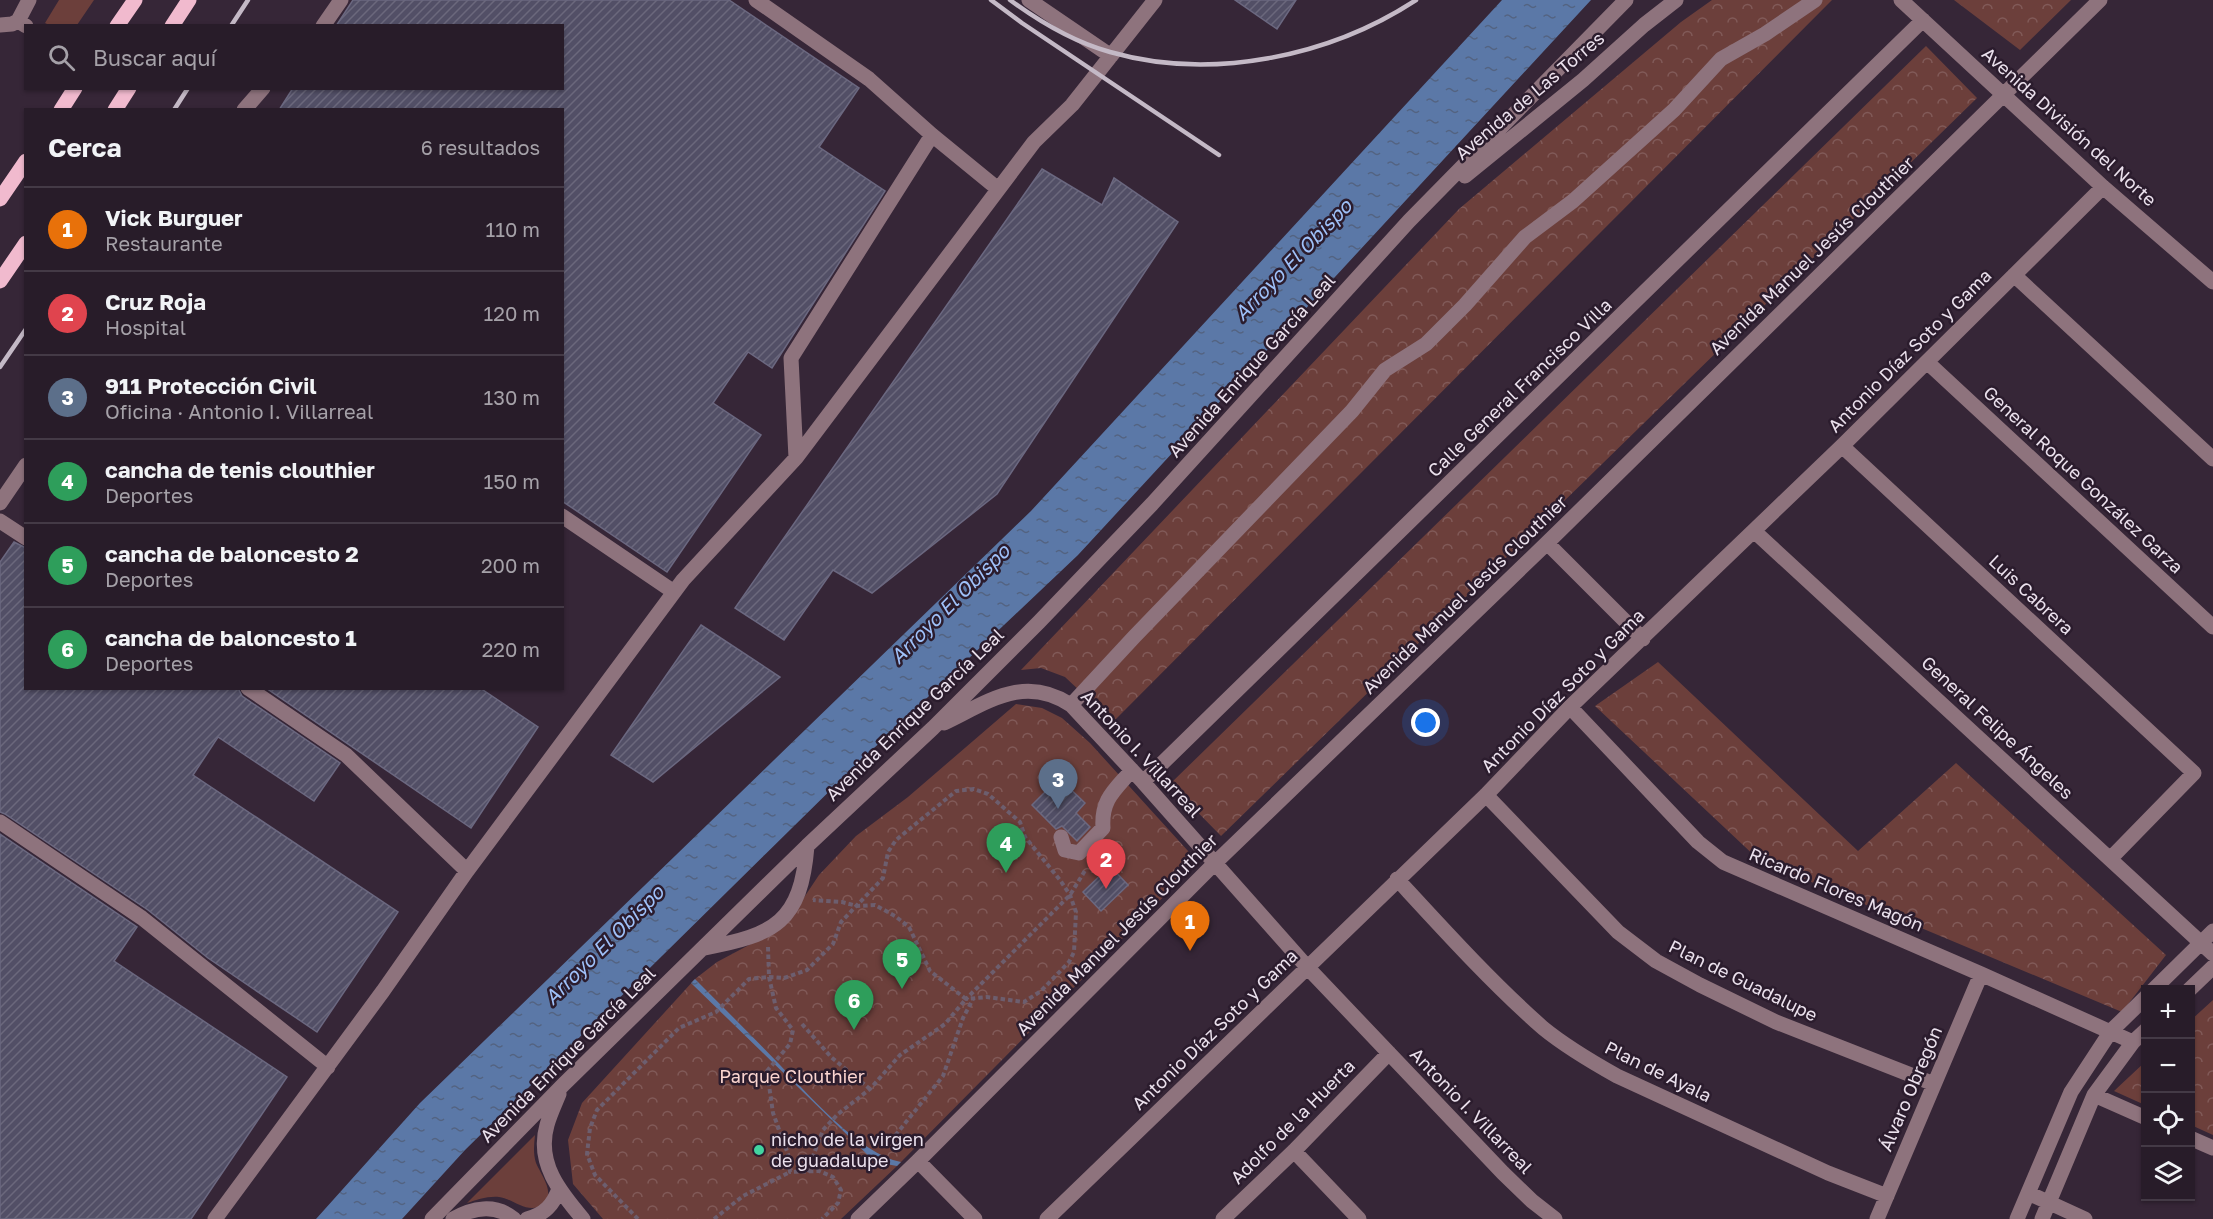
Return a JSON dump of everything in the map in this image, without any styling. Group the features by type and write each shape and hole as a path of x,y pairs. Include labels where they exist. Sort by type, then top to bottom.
{"main road":[{"path":"118,24 135,0"},
{"path":"173,24 189,0"},
{"path":"62,108 74,90"},
{"path":"116,108 128,90"},
{"path":"0,199 24,164"},
{"path":"0,281 24,246"}],"street":[{"path":"0,25 22,23 29,0"},
{"path":"324,24 341,0"},
{"path":"756,0 869,79 998,189"},
{"path":"1029,0 1111,56"},
{"path":"215,1219 467,871 683,580 796,458 1034,142 1072,105 1155,0"},
{"path":"1409,221 1626,0"},
{"name":"Avenida de Las Torres","path":"1409,221 1583,80 1644,25 1676,0"},
{"path":"1071,705 1352,411 1385,370 1426,345 1525,237 1573,201 1657,125 1721,59 1765,34 1815,0"},
{"name":"Avenida División del Norte","path":"1901,0 2103,187 2210,278"},
{"name":"Avenida Manuel Jesús Clouthier","path":"858,1219 1214,864 1547,543 2100,0"},
{"name":"Calle General Francisco Villa","path":"1143,782 1923,20"},
{"path":"246,108 261,90"},
{"path":"796,458 791,358 932,135"},
{"name":"Antonio Díaz Soto y Gama","path":"1047,1219 1486,795 1570,707 1842,446 2103,187"},
{"name":"Avenida Enrique García Leal","path":"432,1219 562,1085 807,846 933,728 1152,504 1409,221"},
{"path":"2014,275 2213,459"},
{"name":"General Roque González Garza","path":"1927,362 2213,627"},
{"name":"Luis Cabrera","path":"1842,446 2194,772 2110,859"},
{"path":"0,502 24,468"},
{"path":"564,517 674,592"},
{"path":"0,521 24,537"},
{"name":"General Felipe Ángeles","path":"1754,531 2213,954"},
{"path":"1547,543 1643,639"},
{"path":"251,690 346,755 467,871"},
{"name":"Antonio I. Villarreal","path":"933,728 988,702 1024,690 1043,691 1071,705 1143,782 1308,968 1503,1173 1555,1219"},
{"name":"Ricardo Flores Magón","path":"1570,707 1698,842 1723,862 2133,1042"},
{"path":"1061,837 1065,850 1079,853 1094,839 1103,828 1102,813 1109,797 1132,770"},
{"name":"Plan de Guadalupe","path":"1486,795 1618,932 1656,961 1776,1022 1934,1084"},
{"path":"0,822 142,918 328,1066"},
{"path":"704,948 740,940 767,929 782,919 797,897 804,876 807,846"},
{"name":"Plan de Ayala","path":"1397,879 1467,956 1536,1021 1596,1064 1617,1076 1828,1173 1887,1196"},
{"path":"2158,985 2213,931"},
{"path":"2194,985 2213,967"},
{"name":"Álvaro Obregón","path":"1877,1219 1981,974"},
{"path":"2017,1219 2071,1092 2111,1031 2141,1001"},
{"path":"2042,1219 2094,1095 2141,1034"},
{"name":"Adolfo de la Huerta","path":"1223,1219 1294,1151 1389,1053"},
{"path":"562,1085 546,1125 544,1143 547,1164 552,1179 582,1219"},
{"path":"2094,1095 2141,1116"},
{"path":"2195,1140 2213,1148"},
{"path":"1294,1151 1359,1219"},
{"path":"918,1161 975,1219"},
{"path":"528,1219 548,1209 559,1189"},
{"path":"2028,1193 2085,1219"},
{"name":"Antonio I. Villarreal","path":"1532,1201 1538,1219"},
{"path":"453,1219 465,1212 482,1208 499,1210 514,1219"}],"path":[{"path":"638,1219 595,1175 588,1154 590,1128 597,1110 679,1028 716,1012 749,979 784,978 807,970 832,944 841,922 857,906 883,878 888,852 896,840 956,790 974,789 988,794 1020,822 1025,837 1070,895 1076,912 1074,952 1069,962 1041,992 1024,1002 987,998 966,999 930,971 909,927 895,916 875,904 857,906 797,897"},
{"path":"807,1172 823,1130 838,1114 870,1089 900,1055 945,1024 966,999 1070,895"},
{"path":"767,929 769,977 776,1008 793,1030 790,1044 767,1071 773,1113 788,1154 790,1172"},
{"path":"886,1147 943,1076 963,1018 974,999"},
{"path":"802,1024 831,1057 870,1089"},
{"path":"714,1219 743,1196 790,1172 819,1171 833,1177 841,1190 838,1203 822,1219"}],"green space":[{"path":"59,0 94,0 78,24 45,23"},
{"path":"1712,0 1832,0 1113,722 1065,677 1041,668 1021,670 1459,209 1681,22"},
{"path":"1954,0 2071,0 2020,50"},
{"path":"1926,46 1977,98 1221,836 1170,784"},
{"path":"1658,662 1858,851 1956,763 2166,955 2122,1012 1759,860 1595,706"},
{"name":"Parque Clouthier","path":"1016,704 1042,708 1062,718 1090,743 1198,862 897,1166 841,1219 603,1219 573,1184 568,1140 582,1103 695,979 717,962 768,935 795,911 819,875 856,836 908,797"},
{"path":"2213,1000 2213,1135 2195,1127 2195,1016"},
{"path":"2141,1066 2141,1103 2114,1091"},
{"path":"535,1135 535,1160 548,1192 544,1203 538,1207 528,1208 504,1198 495,1197 467,1203"}],"water":[{"name":"Arroyo El Obispo","path":"1502,0 1591,0 1078,555 854,767 465,1150 402,1219 316,1219 420,1103 1031,511"},
{"path":"695,979 836,1122 869,1148 885,1157 901,1162 897,1166 875,1162 691,983"}],"building":[{"path":"353,0 729,0 859,88 819,147 885,191 772,368 748,352 713,403 761,435 667,572 564,502 564,108 280,108 292,90 564,90 564,24 337,24"},
{"path":"1235,0 1296,0 1277,29"},
{"path":"1042,169 1102,205 1114,178 1178,222 997,494 872,593 833,570 784,640 735,608"},
{"path":"14,542 24,547 24,690 239,690 242,696 340,763 314,801 218,737 193,775 398,912 317,1032 208,958 148,910 0,812 0,562"},
{"path":"701,625 780,677 653,782 611,755"},
{"path":"269,690 483,690 538,727 471,828"},
{"path":"1059,778 1085,803 1076,813 1090,827 1077,841 1062,826 1056,829 1032,805"},
{"path":"0,834 137,927 114,961 287,1077 191,1219 0,1219"},
{"path":"1110,866 1128,885 1101,911 1083,892"}],"railway":[{"path":"232,24 248,0"},
{"path":"991,0 1219,155"},
{"path":"1010,0 1057,30 1096,48 1149,60 1188,64 1228,63 1268,58 1308,49 1382,20 1416,0"},
{"path":"175,108 187,90"},
{"path":"0,367 24,332"}],"place":[{"name":"911 Protección Civil","path":"1058,809"},
{"name":"cancha de tenis clouthier","path":"1006,873"},
{"name":"Cruz Roja","path":"1106,889"},
{"name":"Vick Burguer","path":"1190,951"},
{"name":"cancha de baloncesto 2","path":"902,989"},
{"name":"cancha de baloncesto 1","path":"854,1030"},
{"name":"nicho de la virgen de guadalupe","path":"759,1150"}]}
